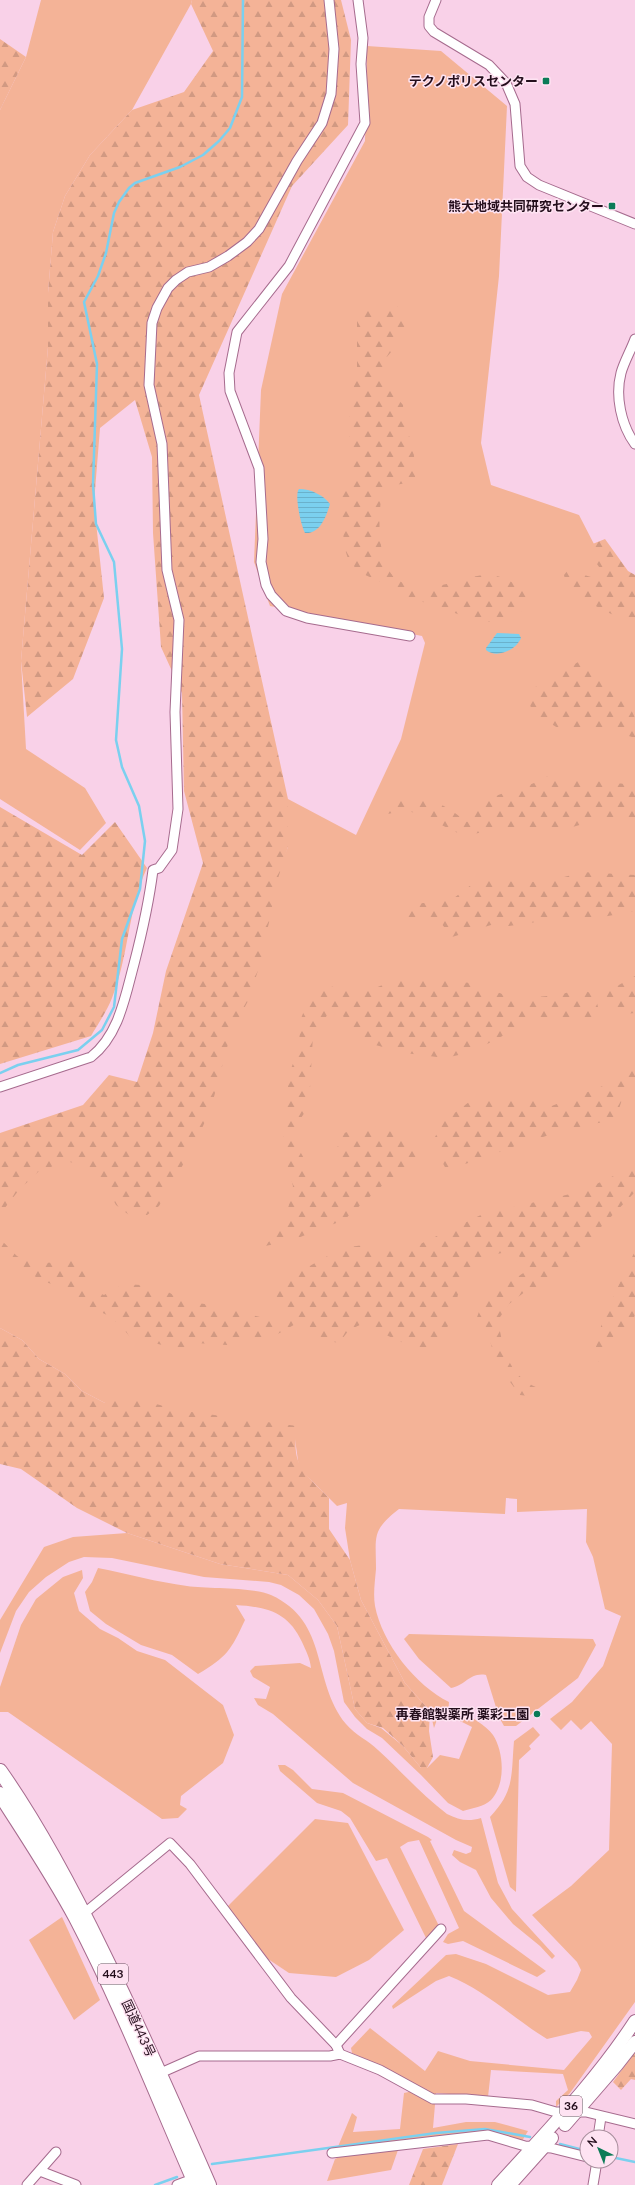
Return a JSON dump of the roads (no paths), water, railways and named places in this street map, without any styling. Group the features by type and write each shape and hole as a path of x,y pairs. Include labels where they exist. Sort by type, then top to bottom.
{"highway":[{"name":"国道443号","path":"0,1771 45,1842 154,2075 209,2185"},
{"name":"国道443号","path":"0,1794 80,1916"},
{"name":"国道443号","path":"154,2075 195,2182"}],"main road":[{"name":"36","path":"571,2112 635,2021"},
{"name":"36","path":"498,2185 538,2147 635,2042"},
{"name":"36","path":"510,2185 538,2147"}],"street":[{"path":"0,1088 91,1057 101,1049 121,1012 144,928 153,870 159,868 172,850 178,809 174,712 179,620 167,570 162,444 149,385 152,323 157,308 168,288 176,280 188,272 209,267 248,242 259,229 297,161 322,123 331,94 334,49 329,0"},
{"path":"358,0 363,38 361,64 365,123 289,266 238,332 231,356 229,373 230,391 259,468 263,539 261,562 266,585 271,595 286,611 307,618 410,636"},
{"path":"436,0 429,17 429,26 434,32 489,65 506,83 516,104 520,166 527,177 539,185 635,224"},
{"path":"635,339 621,374 620,409 624,426 635,444"},
{"path":"80,1916 170,1843 190,1864 291,1998 338,2049 433,2099 466,2099 532,2105 556,2112 586,2112 601,2118 635,2124"},
{"path":"154,2075 199,2056 330,2056 338,2049 441,1929"},
{"path":"599,2129 601,2118"},
{"path":"332,2153 488,2135 538,2147 579,2155"},
{"path":"27,2185 56,2152"},
{"path":"593,2185 596,2169"},
{"path":"40,2171 76,2185"},
{"path":"177,2185 195,2182"}],"water":[{"path":"299,489 316,493 330,504 322,524 315,531 310,533 305,533 302,524 297,497"},
{"path":"497,633 519,634 521,638 515,646 506,652 495,654 490,653 486,650 486,648"}],"waterway":[{"path":"0,1073 18,1065 78,1050 102,1030 114,1007 122,939 140,889 145,841 139,806 122,767 116,740 122,649 114,562 96,524 93,485 97,364 84,302 98,276 106,253 114,213 119,202 129,188 135,183 180,167 203,155 219,141 230,128 242,97 243,0"},
{"path":"212,2164 436,2133 485,2129 530,2137"},
{"path":"560,2144 579,2149"},
{"path":"619,2159 635,2162"},
{"path":"155,2185 177,2177"}],"place":[{"name":"テクノポリスセンター","path":"546,81"},
{"name":"熊大地域共同研究センター","path":"612,206"},
{"name":"再春館製薬所 薬彩工園","path":"537,1714"}]}
